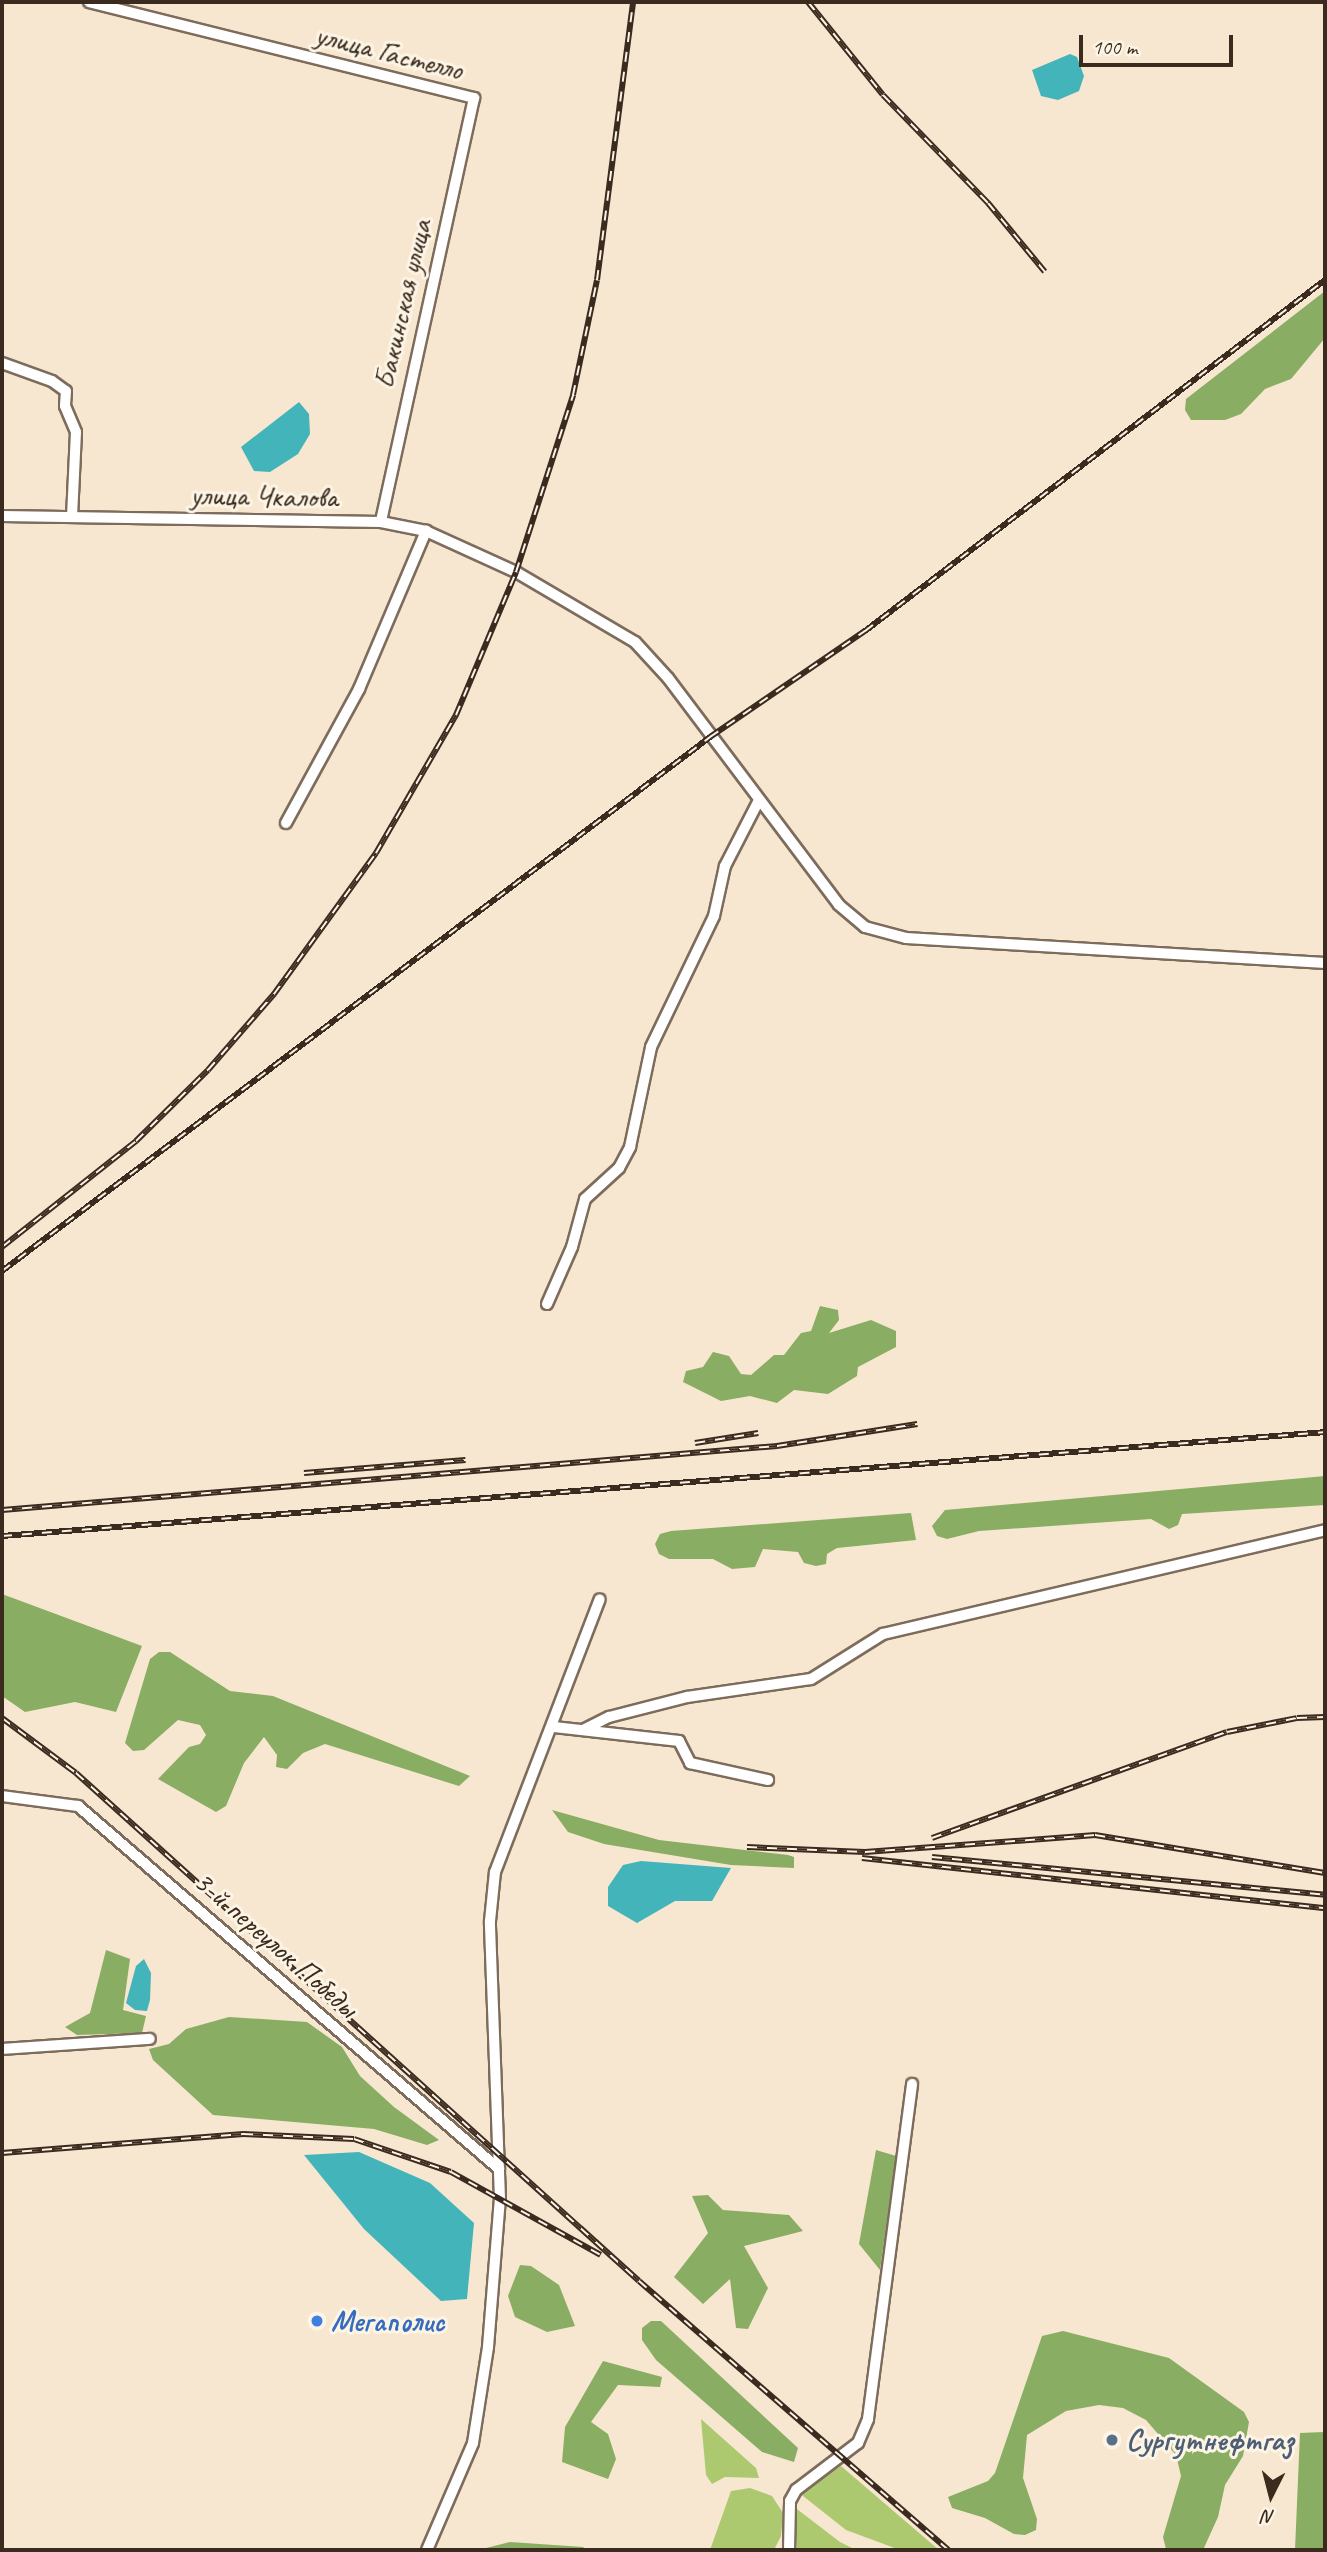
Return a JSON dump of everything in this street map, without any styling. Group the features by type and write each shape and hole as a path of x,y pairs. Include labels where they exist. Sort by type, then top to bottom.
{"street":[{"name":"улица Гастелло","path":"89,2 474,98"},
{"name":"Бакинская улица","path":"381,522 474,98"},
{"path":"2,363 52,380 66,391 65,406 76,432 72,517"},
{"name":"улица Чкалова","path":"2,516 381,522 426,531 516,572 635,642 668,678 758,802 839,905 879,933 1325,963"},
{"path":"286,823 359,689 426,531"},
{"path":"547,1304 572,1247 585,1199 619,1168 630,1147 651,1047 714,916 725,866 758,802"},
{"path":"583,1730 609,1717 687,1697 811,1679 883,1634 1325,1530"},
{"path":"427,2550 473,2443 488,2347 499,2169 490,1922 495,1872 555,1727 600,1599"},
{"path":"555,1727 679,1741 690,1763 768,1780"},
{"name":"3-й переулок Победы","path":"2,1796 78,1806 499,2169"},
{"path":"2,2049 150,2039"},
{"path":"789,2550 790,2501 796,2490 858,2443 868,2419 912,2084"}],"green space":[{"path":"1325,291 1325,338 1291,379 1265,389 1241,414 1225,420 1191,420 1185,410 1186,399"},
{"path":"820,1306 838,1310 839,1320 829,1333 871,1320 896,1331 896,1347 858,1367 857,1376 828,1394 794,1390 777,1403 750,1396 721,1401 683,1382 686,1371 703,1367 713,1352 729,1356 741,1374 751,1375 774,1355 784,1355 801,1333 811,1331"},
{"path":"1325,1476 1325,1505 1182,1514 1178,1525 1169,1529 1151,1519 979,1531 947,1539 937,1536 932,1526 945,1510"},
{"path":"911,1513 916,1540 837,1548 827,1554 826,1564 816,1566 804,1563 798,1552 763,1549 755,1567 732,1569 713,1559 669,1559 659,1554 655,1544 660,1534 671,1531"},
{"path":"2,1594 142,1646 116,1712 75,1702 25,1712 2,1696"},
{"path":"159,1652 170,1652 230,1691 273,1696 470,1776 459,1786 325,1744 303,1753 287,1769 276,1767 277,1755 264,1737 244,1763 226,1806 216,1812 158,1779 189,1747 200,1744 206,1735 200,1725 178,1720 144,1750 133,1751 125,1743 150,1659"},
{"path":"552,1810 659,1840 788,1855 794,1857 794,1868 731,1865 604,1844 568,1832"},
{"path":"106,1950 130,1959 123,2010 146,2016 142,2033 77,2035 65,2027 90,2013"},
{"path":"229,2017 307,2022 342,2047 360,2076 394,2107 439,2140 427,2145 374,2129 213,2115 153,2060 149,2049 169,2044 186,2029"},
{"path":"876,2150 896,2156 880,2270 859,2244"},
{"path":"708,2195 723,2210 789,2215 803,2231 744,2246 768,2288 748,2329 736,2328 730,2279 703,2304 674,2277 708,2233 692,2196"},
{"path":"520,2265 531,2266 559,2285 575,2326 547,2332 515,2317 508,2296"},
{"path":"651,2321 661,2321 798,2448 794,2462 762,2452 656,2360 642,2340 642,2328"},
{"path":"1063,2331 1169,2358 1244,2412 1249,2422 1243,2456 1225,2485 1218,2517 1203,2550 1166,2549 1163,2537 1181,2476 1176,2455 1146,2420 1123,2408 1099,2405 1066,2411 1027,2435 1023,2478 1037,2519 1036,2530 1025,2535 1014,2534 985,2518 952,2508 948,2497 988,2481 995,2473 1042,2336"},
{"path":"603,2361 662,2377 660,2387 618,2385 591,2422 608,2434 616,2459 608,2479 562,2462 565,2427"},
{"path":"701,2419 756,2468 759,2478 725,2477 712,2484 706,2475"},
{"path":"1324,2432 1325,2550 1295,2550 1300,2433"},
{"path":"841,2466 939,2550 900,2550 846,2530 798,2492"},
{"path":"750,2488 772,2496 783,2513 781,2536 774,2550 710,2550 731,2491"},
{"path":"793,2506 840,2542 856,2550 794,2550"},
{"path":"510,2542 583,2547 587,2550 478,2550"}],"water":[{"path":"1070,54 1077,57 1084,76 1079,91 1058,100 1041,96 1032,70"},
{"path":"299,402 309,414 310,434 298,454 270,472 254,471 241,447"},
{"path":"641,1861 731,1868 712,1901 675,1901 637,1923 608,1906 608,1887 623,1865"},
{"path":"144,1959 151,1973 147,2011 135,2010 126,2003 136,1966"},
{"path":"359,2152 430,2183 474,2223 467,2299 441,2301 364,2229 304,2155"}],"railway":[{"path":"2,1247 136,1141 208,1070 274,994 376,853 456,715 516,572 573,395 597,280 633,2"},
{"path":"808,2 883,95 988,203 1045,272"},
{"path":"2,1271 710,737 865,631 1325,280"},
{"path":"2,1510 777,1446 917,1424"},
{"path":"2,1536 1325,1432"},
{"path":"695,1443 758,1433"},
{"path":"304,1473 465,1460"},
{"path":"932,1838 1227,1732 1297,1718 1325,1717"},
{"path":"2,1718 76,1773 639,2281 948,2550"},
{"path":"747,1847 865,1852 1095,1835 1325,1873"},
{"path":"932,1857 1325,1895"},
{"path":"862,1858 1325,1908"},
{"path":"2,2153 243,2134 354,2139 451,2172 601,2255"}],"place":[{"name":"Мегаполис","path":"317,2321"},
{"name":"Сургутнефтгаз","path":"1112,2440"}]}
